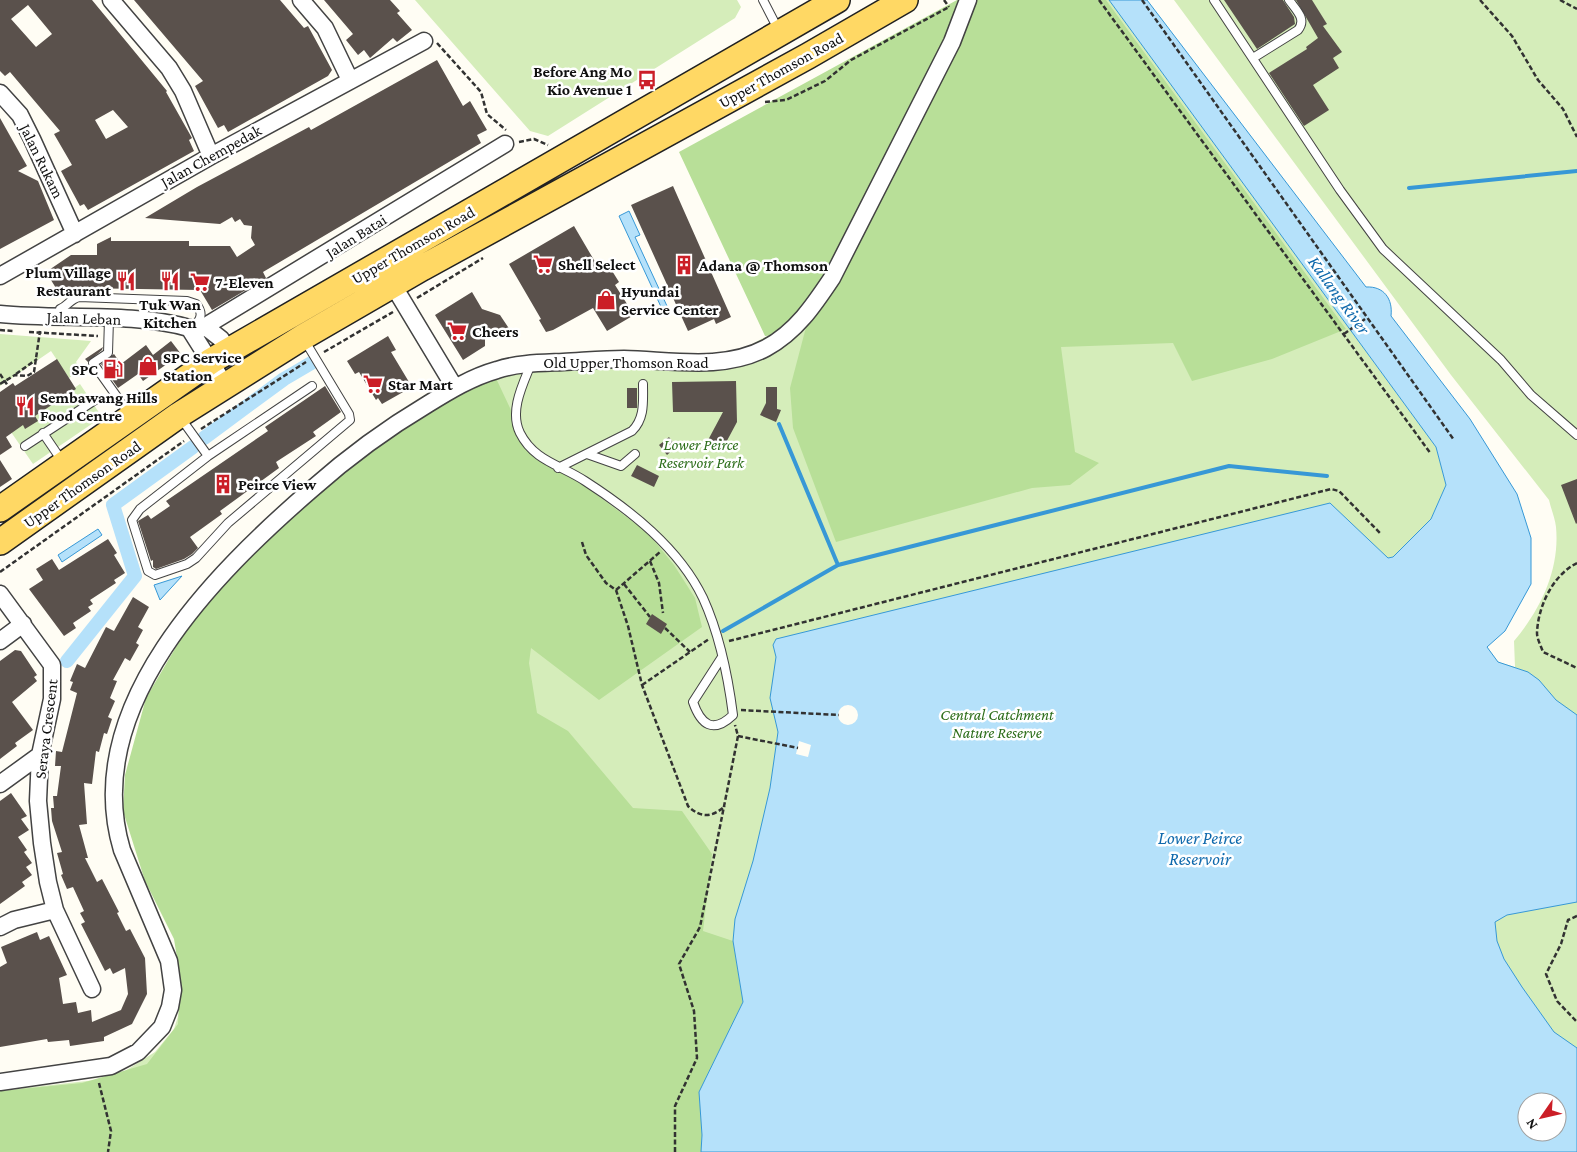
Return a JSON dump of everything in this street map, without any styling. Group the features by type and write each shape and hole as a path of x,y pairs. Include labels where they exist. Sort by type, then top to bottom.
{"main road":[{"name":"Upper Thomson Road","path":"0,509 130,415 219,356 781,35 809,10 837,0"},
{"name":"Upper Thomson Road","path":"0,542 225,384 309,347 902,1"}],"street":[{"path":"111,0 169,68 183,91 211,156"},
{"path":"301,0 325,28 350,80"},
{"name":"Old Upper Thomson Road","path":"0,1082 111,1066 126,1060 150,1042 162,1027 170,1007 172,990 169,961 122,850 116,831 114,807 117,758 131,712 154,664 184,618 248,545 341,463 383,431 454,388 497,369 531,363 622,359 711,363 764,348 786,334 811,310 832,278 952,42 968,0"},
{"name":"Jalan Chempedak","path":"0,276 211,156 424,41"},
{"name":"Jalan Rukam","path":"0,93 20,116 32,138 75,234"},
{"name":"Jalan Batai","path":"197,330 508,137"},
{"path":"399,295 454,388"},
{"name":"Jalan Leban","path":"0,314 169,323 197,330"},
{"path":"197,330 219,356 225,384"},
{"name":"Seraya Crescent","path":"0,594 52,665 52,699 40,755 38,801 42,843 48,882 55,910 92,989"},
{"path":"0,641 23,624"},
{"path":"0,784 40,755"},
{"path":"0,927 14,920 55,910"}],"lane":[{"path":"763,0 781,35"},
{"path":"1214,0 1340,190 1383,249 1501,360 1531,395 1577,435"},
{"path":"1253,58 1302,26 1302,19 1289,0"},
{"path":"60,318 60,309 66,307 74,298 79,297 187,301 196,304 201,312 197,330"},
{"path":"108,319 108,352 93,363 130,415"},
{"path":"309,347 349,414 350,420 228,523 196,558 187,564 155,575 148,570 132,520 140,509 208,456 312,386"},
{"path":"531,363 515,410 519,432 533,452 558,468 573,473 612,498 652,531 680,563 702,597 719,644 722,657 732,712 724,724 712,726 702,721 693,702 722,657"},
{"path":"558,468 632,431 642,418 643,384"},
{"path":"25,446 95,400"},
{"path":"179,415 208,456"},
{"path":"43,434 63,462"},
{"path":"587,454 629,470"},
{"path":"621,466 635,454"}],"path":[{"path":"757,103 786,100 825,81 851,60 949,7 944,0"},
{"path":"1099,0 1431,454"},
{"path":"1142,0 1366,319 1454,440"},
{"path":"1480,0 1512,36 1538,80 1563,108 1577,138"},
{"path":"1560,0 1577,9"},
{"path":"424,41 432,37 481,92 487,114 508,137 520,142 534,139 548,145"},
{"path":"0,572 193,435 309,347 399,295 486,256"},
{"path":"15,375 28,376 34,372 41,317"},
{"path":"1344,334 1366,319"},
{"path":"0,384 37,359"},
{"path":"0,374 8,386"},
{"path":"719,644 1331,489 1339,491 1380,533"},
{"path":"582,542 586,556 606,583 616,590 628,626 642,685 688,806 696,814 707,816 718,812 726,804"},
{"path":"616,590 666,547"},
{"path":"650,561 659,583 663,613"},
{"path":"1577,563 1566,569 1551,586 1540,613 1537,634 1543,652 1577,668"},
{"path":"624,584 650,617"},
{"path":"665,628 690,652"},
{"path":"642,685 716,634"},
{"path":"676,1152 675,1106 697,1058 694,1011 679,964 700,926 726,804 738,736 732,712 839,715"},
{"path":"738,736 798,748"},
{"path":"1577,916 1568,920 1562,944 1546,974 1557,1001 1577,1022"},
{"path":"96,1068 111,1131 108,1152"}],"green space":[{"path":"415,0 737,0 741,7 735,18 548,136 530,131"},
{"path":"957,0 1106,0 1346,329 1272,359 1192,381 1173,343 1061,347 1075,452 1099,463 1070,485 1032,488 836,542 793,428 790,388 810,312 786,334 765,336 679,152"},
{"name":"Central Catchment Nature Reserve","path":"997,0 1109,0 1436,447 1446,485 1431,519 1393,557 1487,647 1498,662 1515,667 1514,641 1533,616 1552,573 1555,558 1556,527 1549,500 1451,375 1174,0 1577,0 1577,1152 0,1152 0,1093 24,1088 114,1078 155,1052 174,1029 351,465 433,408 494,374 714,358 745,348 765,337 786,334 811,310 804,337"},
{"path":"0,334 91,341 76,362 81,370 69,378 51,351 0,386"},
{"path":"494,374 526,442 648,533 674,565 695,598 702,627 599,700 531,648 529,663 537,713 568,731 633,808 682,811 712,854 703,931 733,941 743,1002 699,1092 702,1135 701,1152 0,1152 0,1091 82,1083 147,1064 178,1024 180,977 174,939 145,881 123,811 125,775 146,698 200,606 314,494 434,406"},
{"path":"80,384 102,417 33,464 11,432"}],"water":[{"name":"Lower Peirce Reservoir","path":"1109,0 1147,0 1366,287 1382,291 1389,299 1391,316 1470,419 1517,494 1531,538 1531,584 1505,631 1487,647 1498,662 1528,672 1539,680 1556,700 1577,715 1577,902 1507,915 1495,922 1497,941 1504,959 1522,987 1554,1032 1577,1048 1577,1152 701,1152 702,1135 699,1092 743,1002 733,941 735,919 753,861 770,788 778,732 770,698 776,657 773,645 776,639 1330,503 1388,558 1393,557 1431,519 1446,485 1436,447"},
{"path":"629,211 640,235 635,237 667,306 662,309 619,216"},
{"path":"98,529 102,535 62,562 58,555"},
{"path":"182,576 160,600 154,585"}],"pier":[{"path":"848,705 855,708 858,715 855,722 848,725 841,722 838,715 841,708"},
{"path":"799,741 811,745 808,757 796,754"}],"building":[{"path":"0,0 92,0 167,91 192,138 189,140 194,151 88,210 84,204 80,206 61,171 72,165 54,134 60,131 10,72 5,76 0,71","holes":["28,5 52,34 36,47 11,19","113,110 128,127 106,139 95,120"]},
{"path":"134,0 280,0 304,28 308,26 332,70 328,76 228,132 224,125 218,128 195,86 203,81"},
{"path":"324,0 390,0 400,11 397,13 412,30 397,42 393,38 370,58 364,50 358,55 346,40 353,34"},
{"path":"1224,0 1283,0 1294,17 1295,24 1257,49"},
{"path":"1296,0 1312,0 1327,24 1323,26 1342,52 1333,58 1339,68 1313,85 1329,110 1304,126 1269,73 1307,49 1306,47 1318,38"},
{"path":"437,60 463,106 470,101 487,130 477,135 481,143 263,272 266,278 212,310 200,290 78,288 65,296 62,291 59,293 46,272 71,255 97,255 97,244 111,237 111,241 189,241 189,246 230,246 237,257 255,245 251,238 252,226 244,225 240,219 235,222 232,217 220,224 145,218 197,187 309,127 311,130"},
{"path":"0,118 27,166 18,171 38,181 54,220 0,249"},
{"name":"Adana @ Thomson","path":"673,186 731,317 716,324 714,319 688,331 631,205"},
{"path":"574,226 601,272 609,266 619,282 615,285 634,315 607,331 593,308 546,332 539,320 541,319 509,264"},
{"path":"472,292 482,309 500,315 510,330 497,339 485,335 485,346 463,360 435,315"},
{"path":"388,336 396,350 391,352 412,387 382,404 378,398 376,400 359,372 355,374 347,361"},
{"name":"SPC Service Station","path":"171,341 181,354 143,381 138,374 118,388 101,364 114,354 121,364 146,345 153,355"},
{"path":"103,347 88,362 85,359"},
{"name":"Sembawang Hills Food Centre","path":"57,359 76,389 35,416 38,421 25,429 23,425 6,437 12,447 0,455 0,392 13,383 15,386"},
{"path":"736,381 737,422 722,450 707,442 723,412 673,412 672,382"},
{"name":"Peirce View","path":"325,386 341,412 313,432 316,436 276,462 279,468 220,511 222,514 190,537 198,548 192,554 184,559 156,569 153,567 153,560 151,561 138,521 148,515 151,519 170,506 166,501 268,431 265,427"},
{"path":"766,387 777,387 777,409 781,410 776,422 760,415 766,403"},
{"path":"627,388 637,388 637,408 627,408"},
{"path":"669,437 676,447 667,455 659,445"},
{"path":"0,460 12,479 0,487"},
{"path":"637,465 659,476 654,487 631,476"},
{"path":"1577,479 1577,523 1576,524 1561,485"},
{"path":"108,539 117,553 114,555 125,573 114,580 116,583 90,600 93,604 88,607 91,611 73,623 76,628 64,636 29,589 43,580 36,569 52,559 59,570"},
{"path":"133,597 149,607 138,627 143,630 136,643 139,645 130,661 125,658 113,680 117,681 110,698 115,701 108,717 112,719 107,734 104,733 99,752 96,751 92,784 84,783 87,824 79,825 88,858 85,858 97,882 102,879 119,912 117,913 126,931 130,929 145,958 147,994 132,1024 104,1037 104,1041 70,1046 69,1040 48,1042 47,1039 0,1047 0,967 7,963 1,947 37,932 40,940 49,936 67,975 59,978 63,1004 76,1002 78,1013 91,1010 92,1022 121,1010 128,994 125,968 113,974 110,968 105,971 81,924 85,922 80,913 84,911 73,887 67,889 61,875 63,874 57,853 62,852 52,821 51,808 54,808 53,796 57,796 61,766 55,766 56,751 62,752 77,693 70,690 73,682 70,681 77,664 85,668 106,627 114,631"},
{"path":"652,614 667,624 661,634 646,624"},
{"path":"15,650 21,651 37,675 34,677 37,681 12,702 33,730 15,743 17,746 0,759 0,661"},
{"path":"11,793 27,816 21,819 29,830 18,837 27,850 24,852 32,863 26,867 32,875 22,882 25,886 0,904 0,801"}],"waterway":[{"path":"1409,188 1577,171"},
{"path":"204,438 284,379 313,362"},
{"path":"779,424 838,565 1229,466 1327,476"},
{"path":"67,661 135,576 113,505 193,447"},
{"path":"723,631 838,565"}],"place":[{"name":"Before Ang Mo Kio Avenue 1","path":"647,80"},
{"name":"Shell Select","path":"543,264"},
{"name":"Adana @ Thomson","path":"684,265"},
{"name":"Plum Village Restaurant","path":"126,281"},
{"name":"Tuk Wan Kitchen","path":"170,281"},
{"name":"7-Eleven","path":"200,282"},
{"name":"Hyundai Service Center","path":"606,300"},
{"name":"Cheers","path":"457,331"},
{"name":"SPC Service Station","path":"148,366"},
{"name":"SPC","path":"113,369"},
{"name":"Star Mart","path":"373,384"},
{"name":"Sembawang Hills Food Centre","path":"25,406"},
{"name":"Peirce View","path":"223,484"}],"water label":[{"name":"Kallang River","path":"1339,295"}],"park label":[{"name":"Lower Peirce Reservoir Park","path":"701,453"}]}
